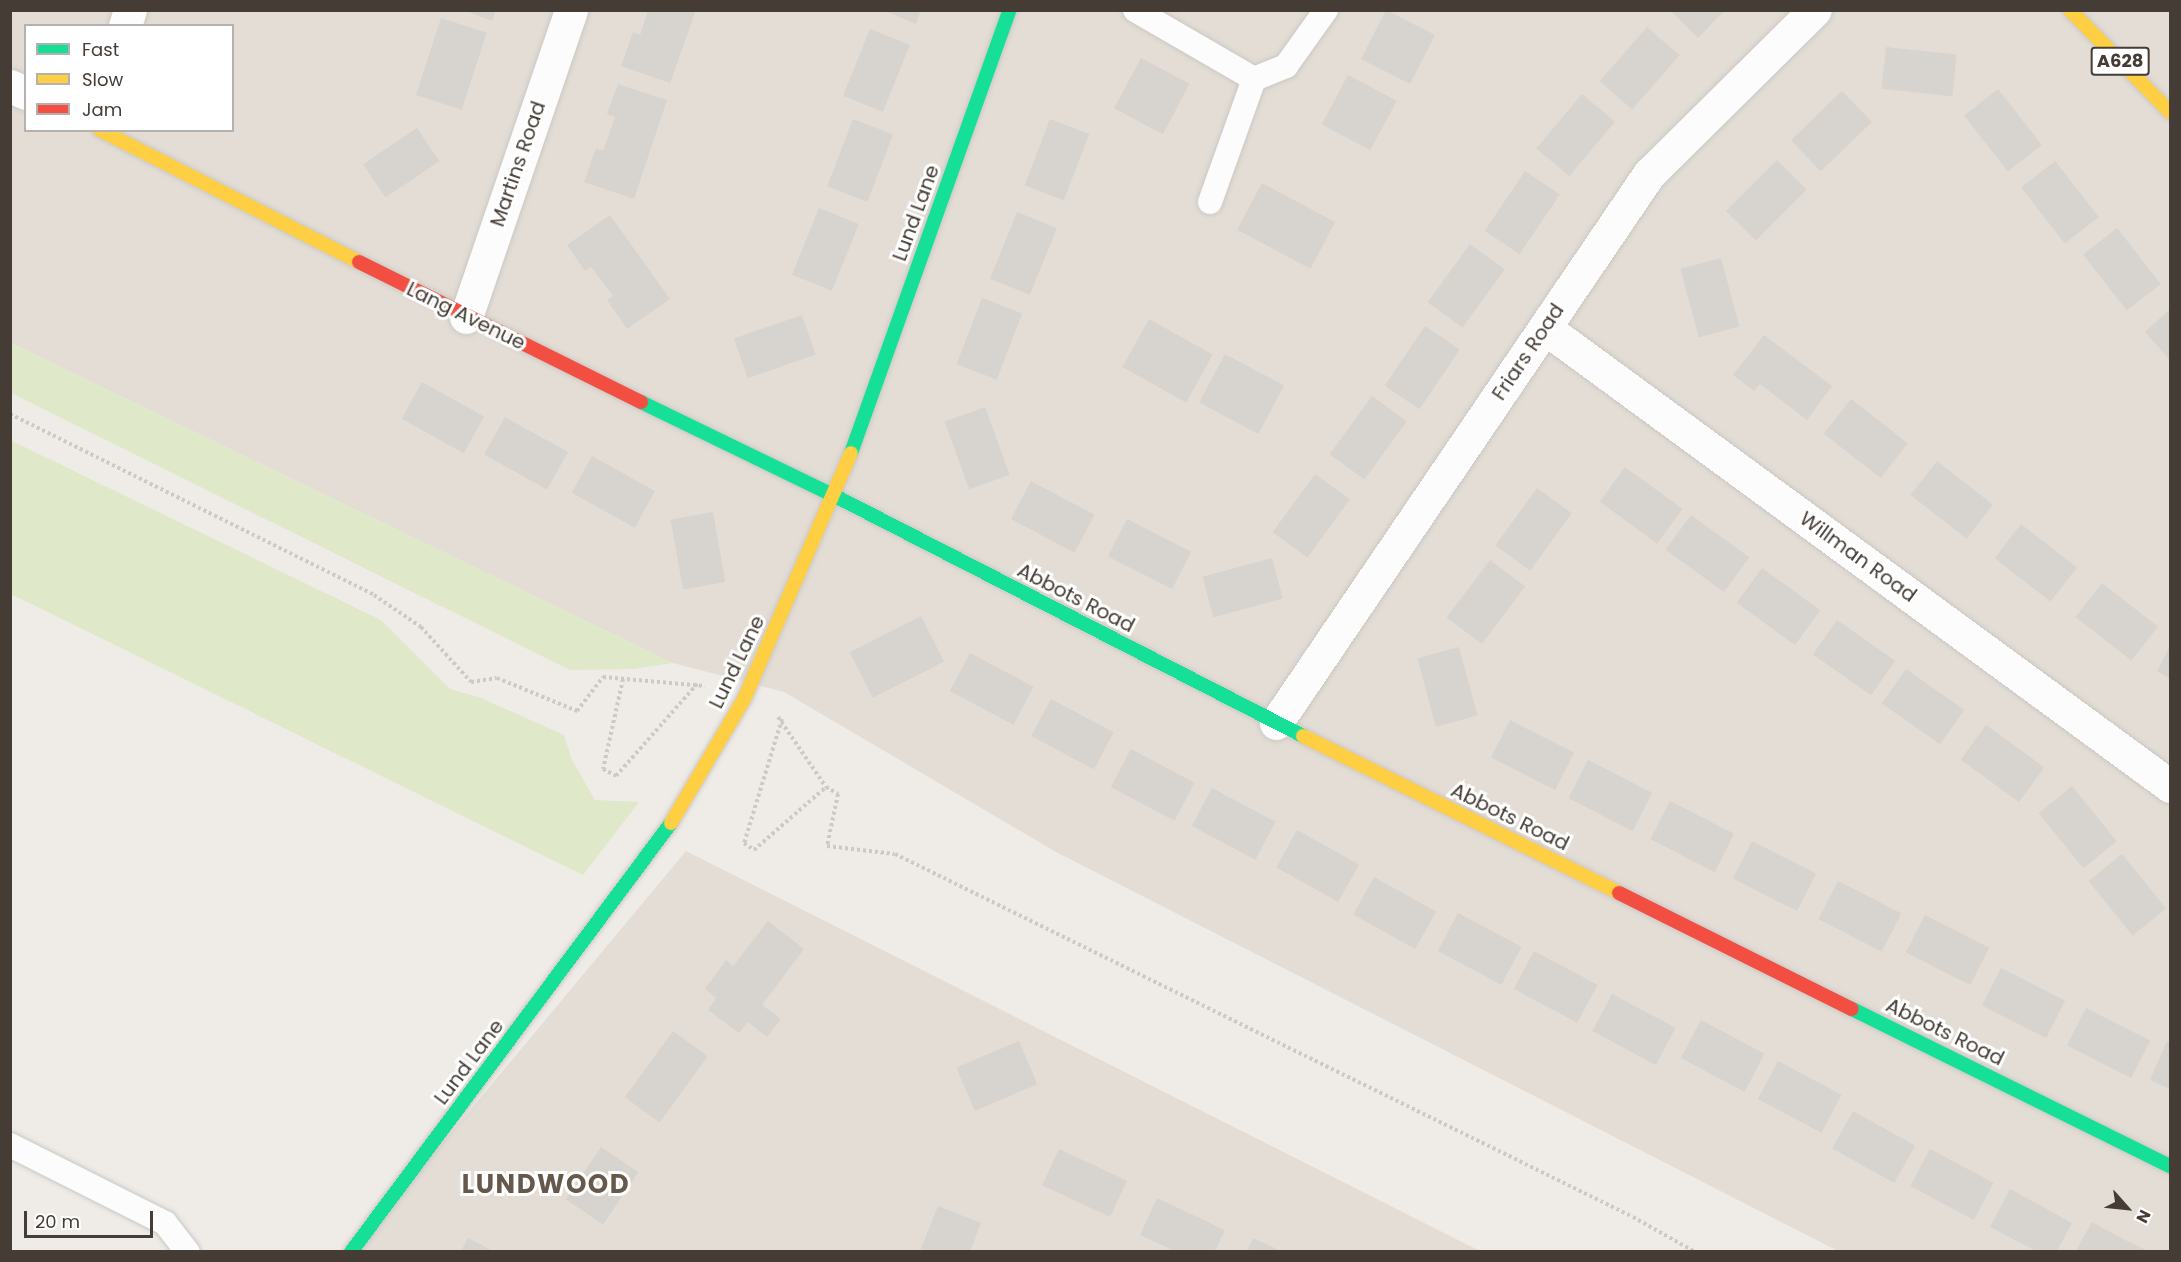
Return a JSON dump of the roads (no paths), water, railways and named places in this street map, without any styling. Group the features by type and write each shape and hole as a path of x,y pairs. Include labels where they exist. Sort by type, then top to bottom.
{"main road":[{"name":"Lund Lane","path":"351,1251 662,838 744,699 835,496 1010,10"},
{"name":"A628","path":"2070,10 2170,112"},
{"name":"Lang Avenue","path":"104,132 466,317 835,496"},
{"name":"Abbots Road","path":"835,496 1276,723 2170,1166"}],"street":[{"name":"Martins Road","path":"466,317 571,10"},
{"name":"Friars Road","path":"1276,723 1649,174 1815,10"},
{"path":"10,86 24,92"},
{"name":"Willman Road","path":"1545,328 2170,786"}],"lane":[{"path":"1135,10 1254,79"},
{"path":"1210,202 1254,79 1286,66 1326,10"},
{"path":"10,1145 165,1222 188,1251"}],"district":[{"name":"LUNDWOOD","path":"546,1185"}]}
